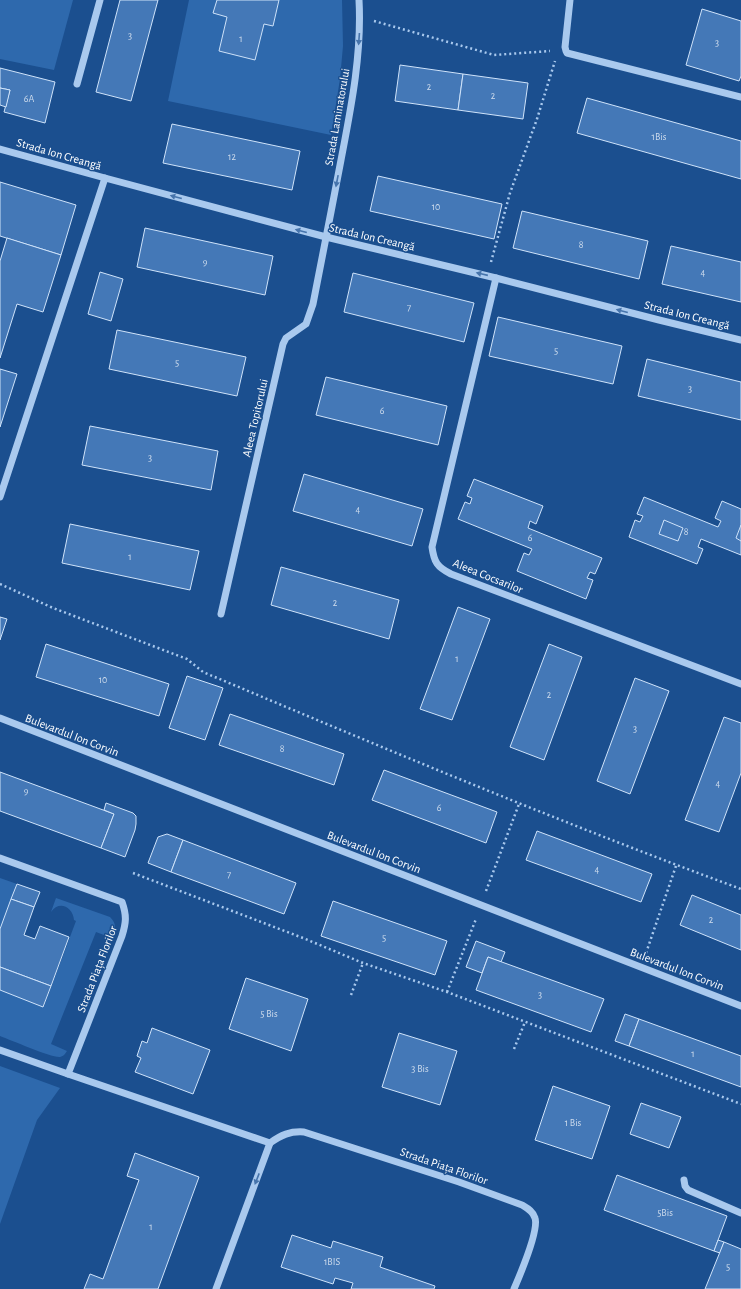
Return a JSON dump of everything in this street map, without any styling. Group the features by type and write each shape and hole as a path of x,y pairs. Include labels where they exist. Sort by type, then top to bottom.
{"street":[{"path":"77,84 100,0"},
{"name":"Strada Laminatorului","path":"326,237 349,119 357,63 360,17 359,0"},
{"path":"570,0 565,51 741,97"},
{"name":"Strada Ion Creangă","path":"0,149 326,237 741,340"},
{"path":"0,497 105,178"},
{"name":"Aleea Topitorului","path":"221,614 283,344 286,338 306,324 313,304 326,237"},
{"name":"Aleea Cocsarilor","path":"496,278 432,547 434,558 439,567 451,574 741,684"},
{"name":"Bulevardul Ion Corvin","path":"0,718 741,1006"},
{"name":"Strada Piața Florilor","path":"0,858 122,902 125,911 126,922 122,936 68,1074"},
{"path":"0,1050 270,1143 216,1289"},
{"name":"Strada Piața Florilor","path":"270,1143 280,1136 294,1132 304,1132 459,1182 522,1205 531,1211 535,1218 535,1228 514,1289"},
{"path":"684,1180 685,1186 688,1190 741,1213"}],"path":[{"path":"360,17 494,55 565,51"},
{"path":"487,276 510,193 537,119 556,57 565,51"},
{"path":"0,584 54,608 187,659 202,672 519,804 676,866 741,889"},
{"path":"447,992 482,905 519,804"},
{"path":"641,967 676,866"},
{"path":"133,873 303,938 363,963 447,992 741,1104"},
{"path":"351,995 363,963"},
{"path":"514,1049 525,1022"}],"shaded area":[{"path":"0,0 73,0 54,70 0,59"},
{"path":"189,0 217,0 214,13 227,17 219,51 255,60 264,24 273,26 279,0 342,0 343,46 340,79 331,135 168,101"},
{"path":"0,878 17,884 0,929"},
{"path":"56,898 110,917 114,922 115,927 112,938 96,932 51,1044 67,1051 60,1057 40,1052 0,1036 0,990 44,1006 76,921 74,920 71,912 65,907 58,906 51,912"},
{"path":"0,1066 60,1088 37,1120 0,1224"}],"building":[{"path":"120,0 158,0 131,101 96,92"},
{"path":"217,0 279,0 273,26 264,24 255,60 219,51 227,17 213,13"},
{"path":"702,9 741,21 741,76 739,81 686,65"},
{"path":"400,65 463,74 458,110 395,101"},
{"path":"0,68 55,82 45,123 4,112 10,90 0,88"},
{"path":"463,74 528,83 523,119 458,110"},
{"path":"0,88 10,90 6,107 0,105"},
{"path":"587,98 741,141 741,179 577,133"},
{"path":"172,124 300,151 292,190 163,163"},
{"path":"378,176 502,204 494,239 370,211"},
{"path":"0,182 76,205 61,255 0,236"},
{"path":"522,211 648,241 639,279 513,248"},
{"path":"145,228 273,256 265,295 137,267"},
{"path":"7,238 61,255 43,312 17,304 0,358 0,261"},
{"path":"671,246 741,262 741,302 662,284"},
{"path":"100,272 123,279 111,321 88,314"},
{"path":"353,273 474,303 464,342 344,312"},
{"path":"498,317 622,346 613,384 489,356"},
{"path":"117,330 246,357 237,396 109,369"},
{"path":"647,359 741,382 741,420 638,396"},
{"path":"0,369 17,374 0,427"},
{"path":"326,377 447,406 438,445 316,415"},
{"path":"90,426 218,451 211,490 82,465"},
{"path":"304,474 423,509 412,546 293,511"},
{"path":"474,479 543,506 536,524 530,521 528,528 602,558 595,574 590,572 587,578 593,580 586,599 517,571 524,553 529,555 532,549 458,519 465,502 470,504 472,498 467,496"},
{"path":"644,497 718,527 721,521 715,518 722,501 741,509 741,555 701,539 698,547 703,549 697,564 629,537 635,520 640,522 643,516 637,514"},
{"path":"664,520 683,528 678,541 659,534"},
{"path":"70,524 199,551 190,590 62,563"},
{"path":"741,525 741,541 736,538"},
{"path":"281,567 399,600 389,639 271,605"},
{"path":"458,607 490,619 452,720 420,709"},
{"path":"0,617 7,619 0,640"},
{"path":"46,644 169,684 159,716 36,677"},
{"path":"549,644 582,657 544,760 510,747"},
{"path":"187,676 223,688 205,740 169,728"},
{"path":"635,678 669,691 630,794 597,781"},
{"path":"230,714 344,754 334,785 219,745"},
{"path":"724,717 741,723 741,773 719,832 685,820"},
{"path":"384,770 497,812 486,843 372,800"},
{"path":"0,772 114,814 101,848 0,811"},
{"path":"106,803 133,813 136,816 135,830 125,857 101,848 114,814 104,810"},
{"path":"537,831 652,874 641,902 526,860"},
{"path":"167,834 183,840 171,872 148,863 158,837"},
{"path":"183,840 296,883 284,914 171,872"},
{"path":"17,884 40,892 34,907 11,899"},
{"path":"692,895 741,915 741,950 680,925"},
{"path":"11,899 34,907 24,935 35,939 40,926 69,937 51,986 0,967 0,929"},
{"path":"333,901 447,941 435,975 321,936"},
{"path":"476,941 505,952 501,962 488,957 482,973 466,967"},
{"path":"488,957 604,999 591,1032 476,990"},
{"path":"0,967 51,986 43,1007 0,990"},
{"path":"246,978 308,999 291,1051 229,1029"},
{"path":"625,1014 639,1019 629,1046 615,1041"},
{"path":"639,1019 741,1056 741,1087 629,1046"},
{"path":"152,1028 210,1050 193,1094 135,1072 141,1058 137,1056 142,1041 147,1043"},
{"path":"399,1033 457,1051 440,1105 382,1087"},
{"path":"553,1086 610,1106 592,1159 535,1140"},
{"path":"641,1103 681,1117 669,1148 630,1134"},
{"path":"135,1153 199,1177 158,1289 84,1289 90,1274 103,1279 139,1180 127,1176"},
{"path":"617,1175 727,1216 714,1251 604,1210"},
{"path":"292,1235 331,1248 333,1241 383,1257 380,1267 435,1286 434,1289 351,1289 353,1283 335,1278 333,1284 281,1267"},
{"path":"718,1240 724,1242 720,1253 714,1251"},
{"path":"724,1242 741,1249 741,1289 705,1289"}]}
